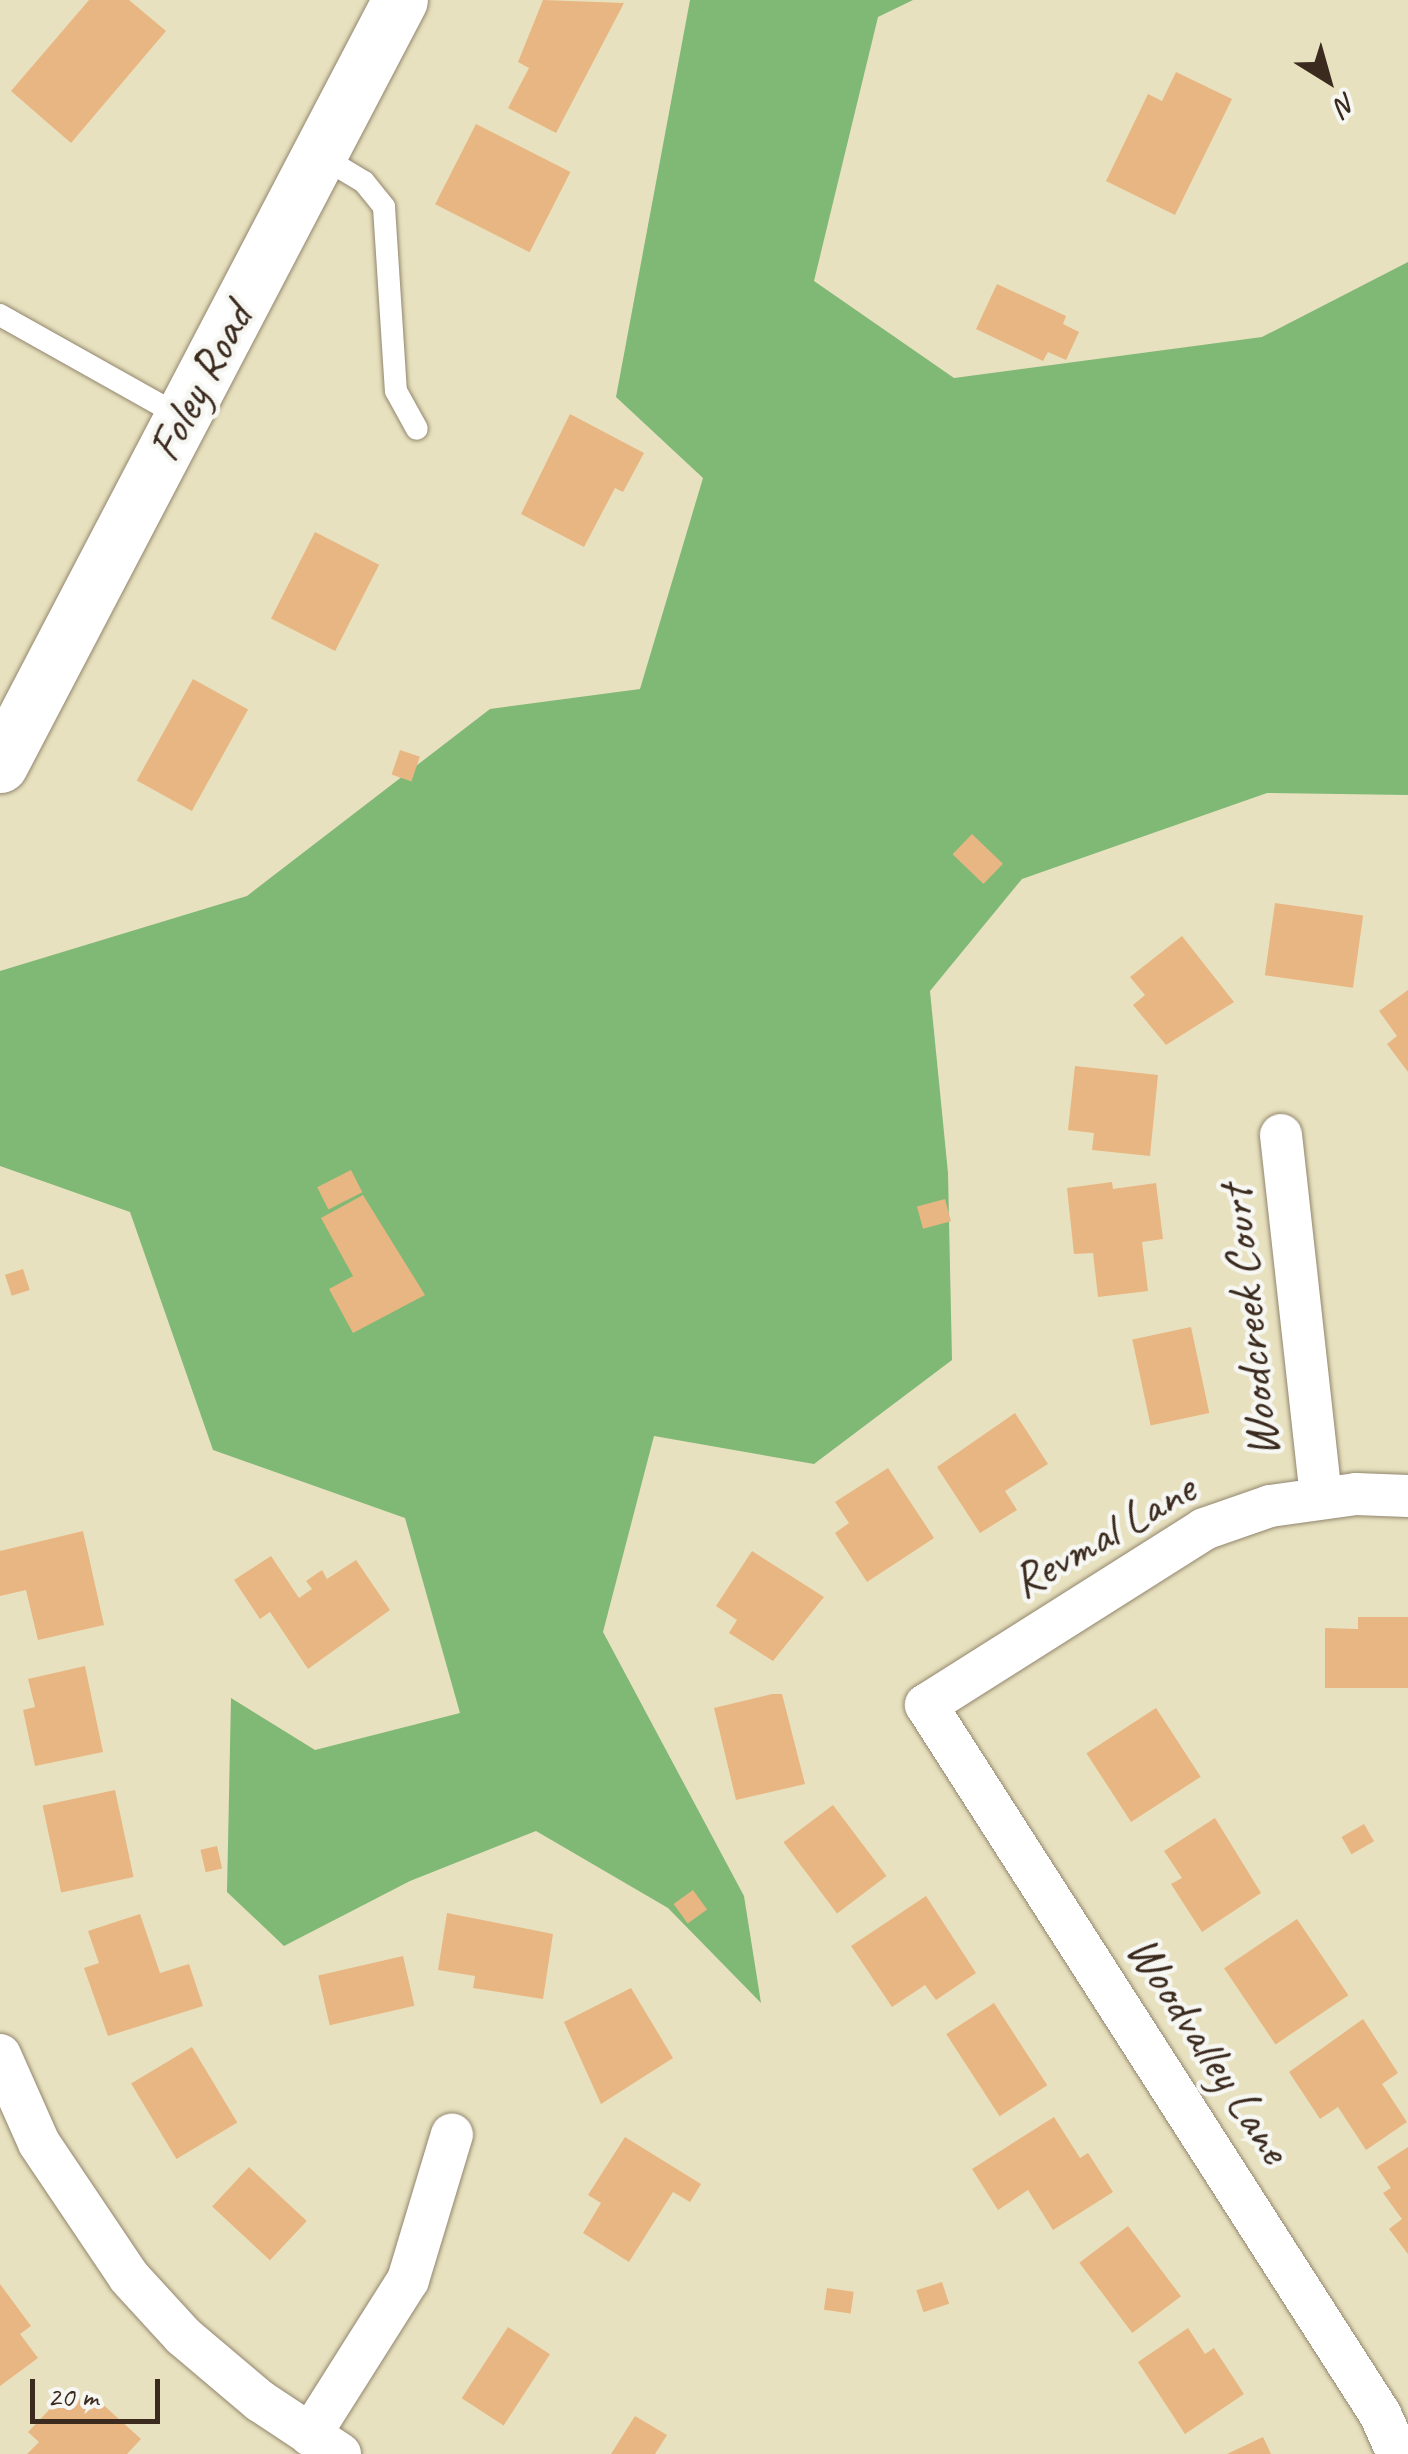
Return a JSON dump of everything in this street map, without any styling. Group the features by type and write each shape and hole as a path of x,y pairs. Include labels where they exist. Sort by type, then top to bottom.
{"street":[{"name":"Foley Road","path":"0,764 400,0"},
{"name":"Woodcreek Court","path":"1281,1135 1321,1498"},
{"name":"Revmal Lane","path":"926,1704 1204,1529 1270,1506 1321,1498 1408,1496"},
{"name":"Woodvalley Lane","path":"926,1704 1380,2414 1398,2454"},
{"path":"0,2055 39,2143 129,2277 183,2336 325,2445 408,2280 452,2134"}],"lane":[{"path":"319,155 364,182 384,207 396,391 418,429"},
{"path":"0,315 182,417"}],"green space":[{"path":"690,0 913,0 878,17 814,281 954,378 1262,337 1408,262 1408,795 1267,793 1022,879 930,991 948,1173 952,1360 814,1464 654,1436 603,1632 744,1896 761,2003 668,1908 536,1831 410,1881 284,1946 227,1892 231,1698 315,1750 460,1713 405,1518 213,1450 130,1212 0,1166 0,971 247,896 490,709 640,689 703,478 616,397"}],"building":[{"path":"89,0 129,0 166,31 71,143 11,91"},
{"path":"543,0 624,3 556,133 508,108 529,68 518,62"},
{"path":"1176,72 1232,99 1175,215 1106,181 1148,94 1162,101"},
{"path":"476,124 570,172 530,252 435,204"},
{"path":"997,284 1066,316 1063,324 1079,332 1066,360 1048,352 1043,361 976,329"},
{"path":"570,414 644,453 623,492 615,488 584,547 521,514"},
{"path":"315,532 379,565 335,651 271,618"},
{"path":"193,679 248,710 192,811 137,780"},
{"path":"400,750 420,757 411,781 392,775"},
{"path":"972,834 1003,864 983,884 953,854"},
{"path":"1275,903 1363,915 1353,988 1265,975"},
{"path":"1182,936 1234,1002 1166,1045 1133,1005 1145,995 1130,977"},
{"path":"1408,990 1408,1072 1387,1044 1397,1036 1379,1011"},
{"path":"1075,1066 1158,1075 1150,1156 1092,1150 1094,1133 1068,1130"},
{"path":"351,1170 362,1192 328,1210 317,1187"},
{"path":"1112,1182 1113,1189 1156,1183 1163,1239 1142,1242 1148,1291 1098,1297 1093,1253 1074,1254 1067,1188"},
{"path":"363,1195 425,1295 353,1333 329,1289 353,1276 321,1218"},
{"path":"945,1199 951,1221 923,1229 917,1207"},
{"path":"23,1269 30,1290 12,1296 5,1275"},
{"path":"1191,1327 1209,1413 1151,1426 1132,1339"},
{"path":"1015,1413 1048,1464 1005,1491 1017,1510 980,1533 937,1467"},
{"path":"888,1468 934,1538 867,1582 835,1533 849,1523 835,1502"},
{"path":"83,1531 104,1625 38,1640 26,1590 0,1596 0,1551"},
{"path":"752,1551 824,1597 773,1661 729,1633 737,1620 716,1606"},
{"path":"271,1556 299,1598 312,1589 306,1581 322,1570 327,1579 356,1560 390,1610 308,1669 270,1612 260,1619 234,1580"},
{"path":"1358,1617 1408,1617 1408,1688 1325,1688 1325,1628 1358,1629"},
{"path":"85,1666 103,1752 35,1766 23,1710 35,1707 28,1679"},
{"path":"782,1694 805,1784 736,1800 714,1708"},
{"path":"1156,1708 1201,1777 1131,1822 1086,1753"},
{"path":"115,1790 134,1877 61,1892 43,1805"},
{"path":"833,1805 887,1876 837,1913 783,1842"},
{"path":"1215,1818 1261,1893 1202,1932 1171,1884 1182,1878 1164,1851"},
{"path":"1364,1824 1374,1841 1351,1854 1341,1837"},
{"path":"217,1846 222,1868 206,1872 200,1850"},
{"path":"693,1890 707,1909 688,1924 674,1904"},
{"path":"926,1896 976,1973 936,2000 925,1985 892,2007 851,1946"},
{"path":"447,1913 553,1934 543,1999 473,1988 475,1976 438,1970"},
{"path":"140,1914 160,1973 189,1964 203,2006 108,2036 84,1968 99,1963 88,1931"},
{"path":"1297,1919 1348,1995 1275,2044 1224,1968"},
{"path":"403,1956 414,2006 330,2025 318,1976"},
{"path":"631,1988 673,2058 601,2104 564,2022"},
{"path":"994,2003 1047,2085 1000,2116 946,2034"},
{"path":"1363,2019 1398,2073 1382,2084 1407,2122 1366,2150 1338,2107 1320,2119 1289,2072"},
{"path":"192,2047 237,2122 176,2159 131,2084"},
{"path":"1054,2117 1080,2158 1088,2153 1113,2192 1053,2230 1028,2190 998,2210 972,2169"},
{"path":"625,2137 701,2184 690,2202 673,2192 629,2262 583,2233 601,2203 588,2195"},
{"path":"1408,2147 1408,2254 1389,2229 1402,2219 1383,2193 1391,2188 1377,2167"},
{"path":"249,2167 307,2221 270,2260 212,2206"},
{"path":"1128,2226 1181,2296 1132,2333 1079,2263"},
{"path":"942,2282 949,2304 923,2312 916,2290"},
{"path":"0,2284 31,2326 20,2334 38,2358 0,2386"},
{"path":"827,2288 854,2292 851,2314 824,2310"},
{"path":"508,2327 550,2354 504,2426 462,2398"},
{"path":"1188,2328 1205,2354 1214,2348 1244,2394 1185,2434 1138,2362"},
{"path":"69,2389 91,2410 99,2401 141,2439 127,2454 27,2454 39,2442 28,2432"},
{"path":"635,2416 667,2435 655,2454 611,2454"},
{"path":"1263,2437 1271,2454 1227,2454"}]}
